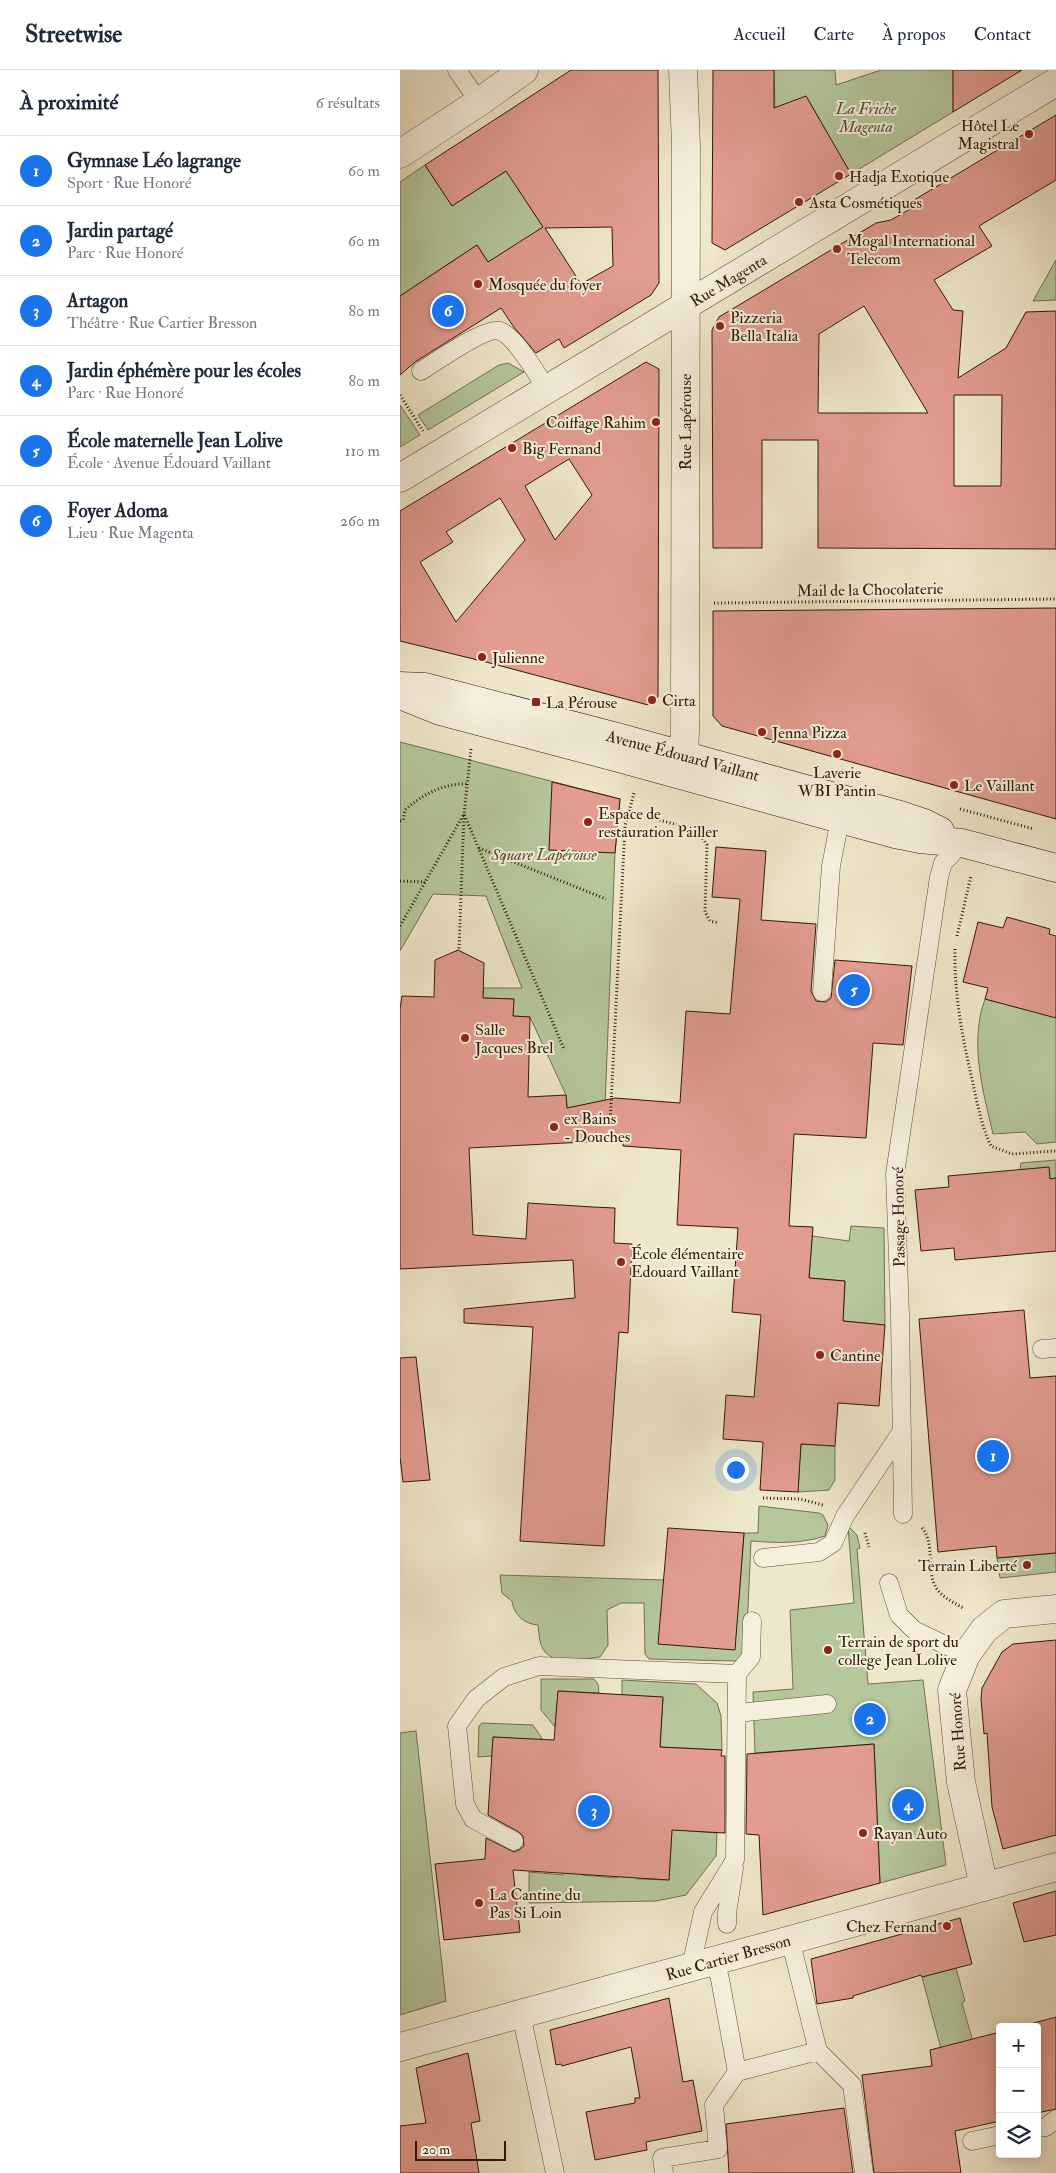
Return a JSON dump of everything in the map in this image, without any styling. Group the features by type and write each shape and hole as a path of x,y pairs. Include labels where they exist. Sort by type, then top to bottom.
{"street":[{"path":"400,154 524,70"},
{"name":"Rue Lapérouse","path":"681,765 685,603 686,306 684,70"},
{"name":"Rue Magenta","path":"400,478 546,388 686,306 1056,82"},
{"name":"Avenue Édouard Vaillant","path":"400,686 425,686 681,765 840,819 912,838 962,843 1056,868"},
{"name":"Avenue Édouard Vaillant","path":"400,695 449,714 900,815 924,823 962,843"},
{"name":"Rue Honoré","path":"984,1887 961,1782 952,1690 966,1654 984,1630 1004,1614 1056,1610"},
{"name":"Rue Cartier Bresson","path":"400,2047 1056,1867"}],"lane":[{"path":"457,70 479,102"},
{"path":"421,371 487,331 500,330 512,339 546,388"},
{"path":"822,992 831,866 840,819"},
{"name":"Passage Honoré","path":"903,1514 895,1174 938,887 943,863 962,843"},
{"path":"763,1558 819,1552 833,1543 845,1516 902,1431"},
{"path":"889,1583 899,1615 914,1630 966,1654"},
{"path":"728,1924 727,1913 735,1860 738,1674 750,1657 752,1620"},
{"path":"514,1841 473,1819 465,1804 457,1726 476,1700 504,1677 539,1666 738,1674"},
{"path":"737,1713 827,1704"},
{"path":"735,1860 703,1912 703,1964 720,1979 737,2072"},
{"path":"790,1939 818,2051 852,2085 864,2173"},
{"path":"521,2014 555,2173"},
{"path":"664,2173 662,2158 718,2149 714,2105 737,2072 818,2051"},
{"path":"1041,2128 1046,2127 1056,2119"},
{"path":"972,2141 996,2136"}],"path":[{"path":"400,395 438,454"},
{"name":"Mail de la Chocolaterie","path":"685,603 1056,599"},
{"path":"458,950 464,814 472,746"},
{"path":"400,821 403,820 405,810 429,791 457,783 468,784"},
{"path":"610,1125 625,826 636,785"},
{"path":"629,812 697,830 707,845 706,912 710,921 719,923"},
{"path":"464,814 564,1049"},
{"path":"400,926 464,814"},
{"path":"479,848 606,899"},
{"path":"971,875 956,944 954,982 963,1038 984,1130 991,1146 1012,1154 1056,1151"},
{"path":"400,881 425,882"},
{"path":"762,1498 800,1500 828,1506 845,1516"},
{"path":"903,1514 919,1524 926,1533 936,1589 942,1595 965,1609 984,1630"}],"green space":[{"name":"La Friche Magenta","path":"774,70 835,70 836,85 881,70 953,70 953,112 851,174 806,96 775,111"},
{"path":"425,165 452,206 506,171 552,165 516,186 543,227 492,268 477,245 400,296 400,182"},
{"path":"1056,260 1056,300 1033,301"},
{"path":"508,363 524,372 428,430 418,415 499,365"},
{"path":"400,405 420,435 400,447"},
{"name":"Square Lapérouse","path":"400,742 620,799 615,853 605,1106 567,1108 566,1095 530,1017 513,1016 514,999 483,998 483,988 522,988 486,896 433,894 400,951"},
{"path":"985,999 1056,1017 1056,1142 1037,1144 1025,1132 993,1134 979,1066 978,1032 980,1015"},
{"path":"1056,1160 1056,1178 1050,1179 1049,1168 1020,1170 1021,1163"},
{"path":"851,1226 884,1228 885,1325 843,1321 845,1281 809,1278 812,1236 849,1241"},
{"path":"801,1444 835,1446 835,1480 829,1490 798,1492"},
{"path":"759,1506 819,1513 823,1515 828,1525 825,1536 816,1539 788,1542 751,1541 748,1608 743,1655 736,1661 649,1659 645,1654 644,1603 621,1603 607,1610 608,1645 600,1657 577,1660 554,1658 543,1649 538,1625 528,1623 520,1618 515,1611 512,1601 502,1593 500,1575 664,1580 738,1608 744,1533 758,1533"},
{"path":"848,1526 857,1535 860,1548 857,1549 868,1684 923,1680 946,1865 880,1883 874,1744 755,1753 753,1692 793,1689 790,1610 854,1603"},
{"name":"Terrain Liberté","path":"1056,1553 1056,1572 1000,1578 997,1558"},
{"path":"541,1679 594,1679 598,1684 599,1693 558,1691 555,1727 541,1710"},
{"path":"622,1680 696,1684 717,1703 721,1716 722,1750 660,1747 663,1698 622,1695"},
{"path":"482,1723 533,1725 543,1740 493,1737 492,1756 478,1757 479,1726"},
{"path":"416,1731 446,2001 400,2015 400,1733"},
{"path":"667,1829 717,1833 716,1856 686,1895 656,1901 529,1903 529,1872 563,1875 563,1870 582,1871 582,1875 617,1878 618,1873 637,1874 637,1879 669,1880 671,1846 667,1845"},
{"path":"956,1968 965,2001 962,2003 977,2056 945,2064 922,1977"}],"building":[{"path":"571,70 658,70 659,283 651,295 564,348 559,339 536,353 513,326 501,308 415,362 400,375 400,296 477,245 488,262 543,227 506,171 452,206 425,165","holes":["612,227 613,266 581,284 545,228"]},
{"path":"713,70 774,70 774,108 806,96 851,174 725,250 712,243"},
{"path":"953,70 1022,70 953,112"},
{"path":"1056,115 1056,180 979,226 992,246 934,280 953,310 963,311 958,378 1006,348 1026,312 1056,311 1056,549 818,548 818,440 762,440 762,548 713,548 712,330 719,317 876,223 891,220 917,205 914,200","holes":["864,306 928,413 818,413 819,334","954,395 1002,395 1001,486 954,486"]},
{"path":"646,362 659,369 658,697 648,705 400,641 400,511","holes":["569,459 592,495 555,540 525,486","500,498 525,540 456,622 420,562 453,542 446,532"]},
{"path":"1056,608 1056,819 722,726 713,716 713,611"},
{"name":"Espace de restauration Pailler","path":"552,782 620,799 615,853 549,850"},
{"path":"716,847 766,851 761,920 816,924 811,991 816,1001 826,1002 831,998 835,960 912,966 903,1045 873,1043 866,1138 794,1134 789,1226 813,1227 809,1278 845,1281 843,1321 885,1325 879,1406 838,1403 835,1446 801,1444 798,1492 760,1490 763,1442 723,1439 726,1395 754,1397 761,1315 732,1312 738,1228 677,1225 681,1150 623,1146 623,1140 469,1148 473,1235 526,1239 528,1203 615,1208 614,1243 632,1244 628,1333 619,1332 604,1546 520,1541 533,1327 464,1323 464,1309 575,1298 573,1260 400,1269 400,1009 402,996 434,997 435,960 458,950 484,963 483,998 514,999 513,1016 530,1017 528,1097 566,1095 567,1108 615,1098 680,1103 686,1011 730,1014 740,899 712,897"},
{"path":"1007,917 1050,929 1049,934 1056,936 1056,1018 985,999 988,988 963,982 978,922 1003,928"},
{"path":"1049,1167 1050,1179 1056,1178 1056,1251 955,1260 954,1248 921,1251 915,1190 949,1187 948,1176"},
{"path":"1024,1310 1030,1378 1056,1376 1056,1553 997,1558 996,1546 938,1552 919,1319"},
{"path":"416,1357 430,1480 403,1482 400,1457 400,1358"},
{"path":"668,1528 744,1533 735,1650 658,1644"},
{"path":"1056,1640 1056,1835 1003,1849 992,1807 987,1733 984,1734 981,1699 982,1688 1002,1652 1013,1644"},
{"path":"558,1691 663,1697 660,1747 722,1750 721,1756 725,1756 725,1833 672,1830 669,1880 513,1870 520,1932 444,1940 435,1864 485,1859 486,1838 514,1852 524,1846 523,1836 519,1832 488,1815 493,1737 554,1740"},
{"path":"874,1744 880,1883 763,1915 759,1835 746,1834 747,1754"},
{"path":"1056,1891 1056,1935 1024,1942 1013,1903"},
{"path":"960,1918 972,1964 922,1977 921,1975 853,1996 853,1998 817,2004 811,1959"},
{"path":"669,1998 683,2082 693,2080 702,2131 646,2142 647,2150 595,2160 586,2112 635,2103 635,2098 640,2098 631,2047 562,2066 561,2064 556,2065 550,2030"},
{"path":"1056,2017 1056,2109 1041,2112 1041,2023 1034,2023"},
{"path":"996,2033 996,2122 955,2131 961,2173 874,2173 862,2075 932,2066 930,2050"},
{"path":"468,2053 480,2121 471,2123 479,2173 400,2173 400,2126 426,2123 416,2068"},
{"path":"844,2108 853,2173 729,2173 726,2124"}],"place":[{"name":"Hôtel Le Magistral","path":"1029,134"},
{"name":"Hadja Exotique","path":"839,176"},
{"name":"Asta Cosmétiques","path":"799,202"},
{"name":"Mogal International Telecom","path":"837,249"},
{"name":"Mosquée du foyer","path":"478,284"},
{"name":"Foyer Adoma","path":"448,311"},
{"name":"Pizzeria Bella Italia","path":"720,326"},
{"name":"Coiffage Rahim","path":"656,422"},
{"name":"Big Fernand","path":"512,448"},
{"name":"Julienne","path":"482,657"},
{"name":"Cirta","path":"652,700"},
{"name":"La Pérouse","path":"536,702"},
{"name":"Jenna Pizza","path":"762,732"},
{"name":"Laverie WBI Pantin","path":"837,754"},
{"name":"Le Vaillant","path":"954,785"},
{"name":"Espace de restauration Pailler","path":"588,822"},
{"name":"École maternelle Jean Lolive","path":"854,990"},
{"name":"Salle Jacques Brel","path":"465,1038"},
{"name":"ex Bains - Douches","path":"554,1127"},
{"name":"École élémentaire Edouard Vaillant","path":"621,1262"},
{"name":"Cantine","path":"820,1355"},
{"name":"Gymnase Léo lagrange","path":"993,1456"},
{"name":"Terrain Liberté","path":"1027,1565"},
{"name":"Terrain de sport du college Jean Lolive","path":"828,1650"},
{"name":"Jardin partagé","path":"870,1719"},
{"name":"Jardin éphémère pour les écoles","path":"908,1805"},
{"name":"Artagon","path":"594,1811"},
{"name":"Rayan Auto","path":"863,1833"},
{"name":"La Cantine du Pas Si Loin","path":"479,1903"},
{"name":"Chez Fernand","path":"947,1926"}]}
